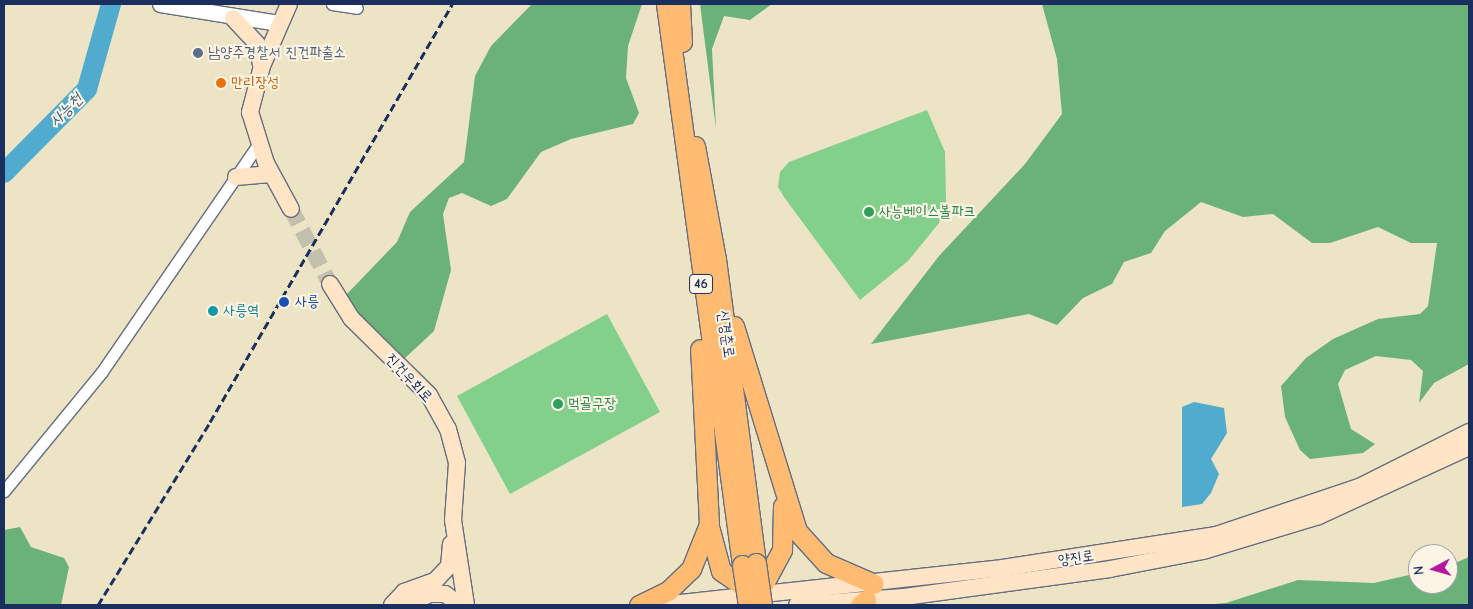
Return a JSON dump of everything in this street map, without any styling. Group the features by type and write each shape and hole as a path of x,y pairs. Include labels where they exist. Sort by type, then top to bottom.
{"highway":[{"name":"신경춘로","path":"666,4 707,261 756,603"},
{"name":"신경춘로","path":"680,4 707,261"},
{"path":"707,261 709,524 721,571 756,603 782,550 781,487"},
{"path":"707,261 781,487 807,546 867,596"},
{"path":"639,605 668,591 691,569 709,524"}],"main road":[{"path":"289,4 278,23 262,66 250,112 271,174 291,210"},
{"path":"233,18 258,44 262,66"},
{"path":"236,177 271,174"},
{"name":"진건우회로","path":"330,284 351,318 429,395 448,429 457,463 453,520 466,605"},
{"name":"양진로","path":"662,605 756,603 867,596 1216,535 1359,487 1469,432"},
{"name":"양진로","path":"797,605 1110,569 1203,551 1318,516 1469,447"},
{"path":"392,605 404,592 435,581 449,566 453,520"},
{"path":"463,588 470,605"},
{"path":"408,605 430,594 445,594 460,605"}],"street":[{"path":"160,4 233,18 278,23"},
{"path":"332,4 357,8"},
{"path":"4,491 101,373 259,142"}],"green space":[{"path":"532,4 642,4 628,46 626,78 639,113 633,124 571,139 541,152 507,199 491,206 462,193 449,198 443,214 451,270 434,331 404,359 355,316 346,295 397,242 410,212 464,162 475,76 491,46"},
{"path":"700,4 772,4 750,20 724,16 712,49 716,129"},
{"path":"1042,4 1469,4 1469,364 1434,383 1419,403 1423,371 1411,360 1376,356 1345,370 1338,384 1351,429 1375,444 1363,453 1310,459 1300,450 1285,417 1281,386 1306,358 1333,339 1378,319 1420,314 1428,306 1437,243 1411,243 1378,227 1330,243 1312,243 1273,214 1243,217 1201,202 1165,231 1151,253 1124,262 1112,284 1083,298 1057,325 1029,314 871,344 939,256 1025,164 1062,114 1057,59"},
{"name":"사능베이스볼파크","path":"927,110 945,152 946,201 939,223 908,261 860,300 784,197 778,187 780,172 789,162"},
{"name":"먹골구장","path":"607,314 660,412 510,494 457,396"},
{"path":"20,527 31,547 64,558 69,567 61,605 4,605 4,530"},
{"path":"1469,557 1469,605 1202,605 1226,603 1298,580 1374,583 1408,575 1408,594 1458,594 1458,562"}],"water":[{"path":"1194,402 1224,408 1227,433 1211,459 1219,474 1211,493 1202,504 1182,507 1182,407"}],"waterway":[{"name":"사능천","path":"4,173 87,89 111,4"}],"tunnel":[{"path":"291,209 330,284"}],"railway":[{"path":"98,605 210,422 452,4"}],"place":[{"name":"남양주경찰서 진건파출소","path":"198,53"},
{"name":"만리장성","path":"221,83"},
{"name":"사능베이스볼파크","path":"869,212"},
{"name":"사릉","path":"284,302"},
{"name":"사릉역","path":"213,311"},
{"name":"먹골구장","path":"558,404"}]}
